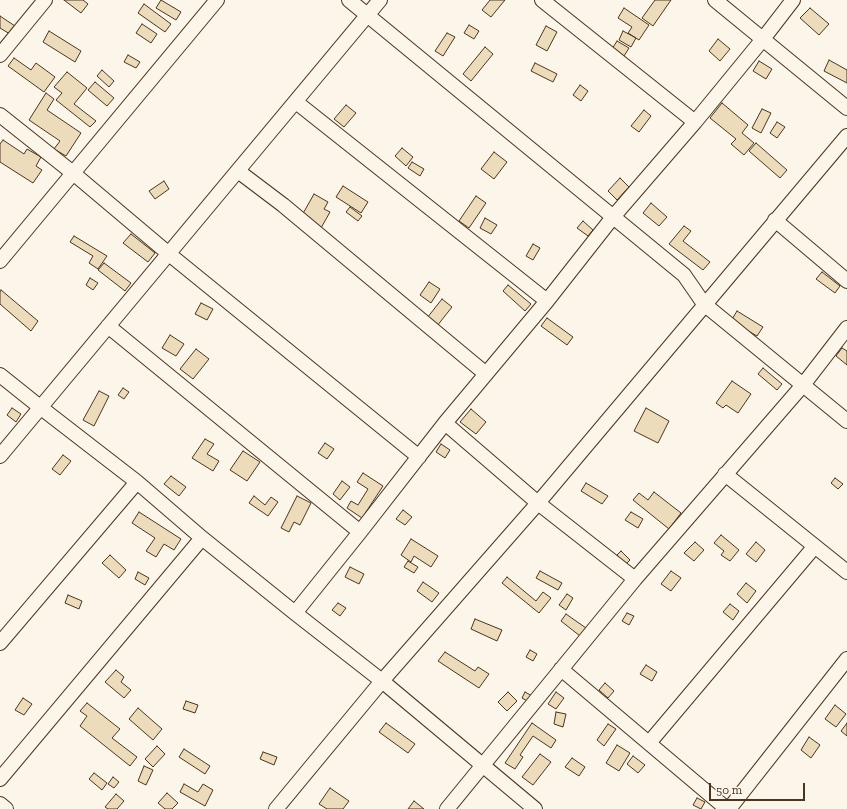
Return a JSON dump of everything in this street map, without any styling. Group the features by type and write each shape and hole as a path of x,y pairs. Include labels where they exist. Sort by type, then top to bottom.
{"street":[{"path":"0,55 45,0"},
{"path":"0,261 217,0"},
{"path":"349,0 684,276 704,304 847,421"},
{"path":"0,456 380,0"},
{"path":"542,0 695,122"},
{"path":"715,0 847,108"},
{"path":"295,613 445,423 547,301 613,217 695,122 793,0"},
{"path":"296,102 547,301"},
{"path":"0,115 419,456"},
{"path":"276,809 382,682 538,503 847,136"},
{"path":"238,171 283,205 486,374"},
{"path":"775,220 847,281"},
{"path":"108,326 360,532"},
{"path":"447,809 635,579 803,385 847,328"},
{"path":"0,375 137,482 202,538 382,682 535,809"},
{"path":"445,423 538,503 635,579"},
{"path":"725,474 847,572"},
{"path":"0,643 137,482"},
{"path":"0,779 202,538"},
{"path":"649,742 815,546"},
{"path":"561,669 728,809 847,659"},
{"path":"0,804 6,809"}],"building":[{"path":"64,0 83,0 88,4 81,13"},
{"path":"161,0 181,12 176,20 156,8"},
{"path":"490,0 505,0 491,17 482,10"},
{"path":"655,0 671,0 653,26 642,18"},
{"path":"144,4 171,24 165,32 138,13"},
{"path":"624,8 649,25 639,40 628,33 632,27 618,18"},
{"path":"810,8 829,24 819,35 800,18"},
{"path":"0,16 15,26 10,34 0,28"},
{"path":"142,24 157,34 151,43 136,33"},
{"path":"469,25 479,31 474,39 464,33"},
{"path":"546,26 557,32 547,51 536,45"},
{"path":"49,31 81,51 75,62 43,42"},
{"path":"623,31 636,38 631,47 619,40"},
{"path":"447,33 455,37 443,56 435,51"},
{"path":"718,39 730,49 720,61 709,51"},
{"path":"617,41 629,48 624,56 612,49"},
{"path":"485,47 493,54 471,81 463,74"},
{"path":"128,55 140,62 136,68 124,62"},
{"path":"14,58 31,70 36,63 55,77 44,92 8,66"},
{"path":"829,60 847,70 847,83 824,71"},
{"path":"759,61 772,69 766,79 753,71"},
{"path":"535,63 557,74 553,82 531,71"},
{"path":"102,70 114,81 109,87 97,76"},
{"path":"67,72 87,88 74,104 96,121 90,127 56,100 62,93 54,87"},
{"path":"95,82 114,98 107,106 88,90"},
{"path":"580,85 588,91 581,101 573,95"},
{"path":"46,93 54,99 47,110 81,133 66,156 54,149 60,141 29,120"},
{"path":"722,103 748,125 742,133 754,143 744,155 731,144 736,139 710,118"},
{"path":"346,105 356,113 344,127 334,119"},
{"path":"762,109 771,113 761,133 752,128"},
{"path":"644,110 651,116 639,132 631,126"},
{"path":"777,122 785,127 777,138 770,133"},
{"path":"3,140 24,154 27,149 41,157 36,166 42,170 33,183 0,162 0,144"},
{"path":"756,143 787,170 780,178 749,151"},
{"path":"402,148 413,157 406,166 395,156"},
{"path":"494,152 507,162 494,179 481,169"},
{"path":"412,162 424,169 420,176 408,168"},
{"path":"620,178 629,187 617,200 608,191"},
{"path":"164,181 169,189 155,199 149,191"},
{"path":"343,186 368,202 361,213 336,197"},
{"path":"314,194 328,202 324,209 330,212 321,228 301,217"},
{"path":"476,196 486,203 469,228 459,221"},
{"path":"651,203 667,217 659,226 643,213"},
{"path":"350,207 362,216 358,221 346,212"},
{"path":"485,218 497,225 491,234 480,228"},
{"path":"583,221 593,230 588,236 577,228"},
{"path":"684,226 691,231 683,241 710,262 703,270 669,244"},
{"path":"131,234 155,253 148,262 123,243"},
{"path":"74,236 107,256 98,269 89,263 93,256 70,242"},
{"path":"533,244 540,248 533,260 526,256"},
{"path":"104,263 131,283 125,291 98,270"},
{"path":"822,272 840,286 835,293 816,279"},
{"path":"90,278 98,283 93,290 86,285"},
{"path":"429,282 440,289 431,303 420,295"},
{"path":"508,285 531,304 525,311 503,291"},
{"path":"1,290 38,321 31,331 0,304"},
{"path":"442,299 452,307 437,326 427,318"},
{"path":"201,303 213,309 207,320 195,314"},
{"path":"737,311 763,327 757,336 731,321"},
{"path":"547,318 573,337 567,345 541,326"},
{"path":"170,335 184,344 176,356 162,348"},
{"path":"842,348 847,351 847,365 836,356"},
{"path":"196,349 209,359 193,379 180,369"},
{"path":"763,368 782,384 777,390 758,374"},
{"path":"732,381 751,394 738,413 726,405 723,408 716,403"},
{"path":"123,388 129,392 124,399 118,395"},
{"path":"99,391 109,396 94,426 83,420"},
{"path":"12,408 21,414 16,422 7,415"},
{"path":"646,408 669,421 658,443 634,431"},
{"path":"471,409 486,422 476,434 460,422"},
{"path":"205,439 214,444 207,454 219,461 213,471 192,458"},
{"path":"325,443 334,449 327,459 318,453"},
{"path":"441,444 450,450 445,458 436,452"},
{"path":"243,451 260,462 247,481 230,470"},
{"path":"63,455 71,461 60,475 52,469"},
{"path":"363,473 383,486 362,518 347,508 351,501 358,505 368,489 357,482"},
{"path":"171,476 186,487 179,496 164,484"},
{"path":"835,478 843,484 838,489 831,483"},
{"path":"342,481 350,487 340,500 333,494"},
{"path":"586,483 608,496 602,504 581,491"},
{"path":"654,492 681,513 669,529 633,500 639,493 648,500"},
{"path":"254,496 265,505 271,497 278,502 268,516 249,503"},
{"path":"297,496 311,503 300,525 294,522 289,532 281,528"},
{"path":"403,510 412,517 405,525 396,519"},
{"path":"139,512 181,539 174,550 164,544 156,557 146,551 155,538 132,523"},
{"path":"631,512 643,519 638,528 625,520"},
{"path":"721,535 739,550 730,561 721,555 724,551 714,543"},
{"path":"411,539 438,556 431,567 414,556 411,562 401,555"},
{"path":"695,542 704,550 694,561 684,553"},
{"path":"756,542 765,550 756,562 746,554"},
{"path":"621,551 630,560 626,564 617,555"},
{"path":"110,555 126,570 119,578 102,563"},
{"path":"408,561 418,567 414,573 404,567"},
{"path":"350,567 364,574 359,584 345,577"},
{"path":"540,571 562,583 558,590 536,578"},
{"path":"671,571 681,578 671,591 661,584"},
{"path":"138,572 149,578 145,585 135,579"},
{"path":"507,577 536,601 543,592 551,598 539,613 502,583"},
{"path":"423,582 439,593 432,602 417,591"},
{"path":"746,583 756,591 747,603 737,594"},
{"path":"567,594 573,598 566,610 559,605"},
{"path":"68,595 82,601 79,609 65,603"},
{"path":"338,603 346,608 340,616 332,610"},
{"path":"730,604 739,611 733,620 723,612"},
{"path":"627,613 634,616 629,625 622,621"},
{"path":"566,614 586,628 580,636 561,621"},
{"path":"475,619 502,630 497,641 471,629"},
{"path":"530,650 537,654 533,661 526,657"},
{"path":"445,652 475,671 478,667 489,674 479,688 438,661"},
{"path":"646,665 657,672 652,681 640,674"},
{"path":"116,670 124,677 121,682 131,690 124,698 105,682"},
{"path":"605,683 614,691 608,698 599,690"},
{"path":"508,692 517,701 507,711 498,702"},
{"path":"525,692 532,696 529,702 522,698"},
{"path":"556,692 564,698 556,709 548,704"},
{"path":"23,698 32,704 24,715 15,710"},
{"path":"186,701 198,705 195,713 183,709"},
{"path":"87,703 120,729 112,738 137,757 130,766 80,726 87,716 80,711"},
{"path":"835,705 846,714 836,727 825,719"},
{"path":"138,708 162,729 153,740 129,719"},
{"path":"556,712 566,714 563,727 554,724"},
{"path":"386,723 415,744 408,753 379,732"},
{"path":"532,723 556,740 551,748 533,736 520,755 523,757 515,769 505,763"},
{"path":"847,723 847,736 841,731"},
{"path":"608,724 616,729 604,746 597,740"},
{"path":"809,737 820,745 811,758 801,750"},
{"path":"617,745 630,753 619,771 606,763"},
{"path":"157,746 165,754 153,767 145,759"},
{"path":"184,749 210,766 205,774 179,757"},
{"path":"263,752 277,757 274,765 260,759"},
{"path":"540,754 551,762 533,785 522,777"},
{"path":"633,756 645,765 638,773 627,764"},
{"path":"572,758 585,767 579,776 565,767"},
{"path":"144,766 153,770 146,785 138,781"},
{"path":"94,773 107,783 102,790 89,779"},
{"path":"113,777 119,782 114,788 108,784"},
{"path":"184,784 198,792 203,784 213,790 205,806 180,792"},
{"path":"330,788 349,801 343,809 327,809 319,804"},
{"path":"167,793 178,803 172,809 165,809 158,803"},
{"path":"116,794 124,801 117,809 108,809 105,807"},
{"path":"697,798 705,802 701,809 693,805"},
{"path":"414,801 424,809 408,809"}]}
